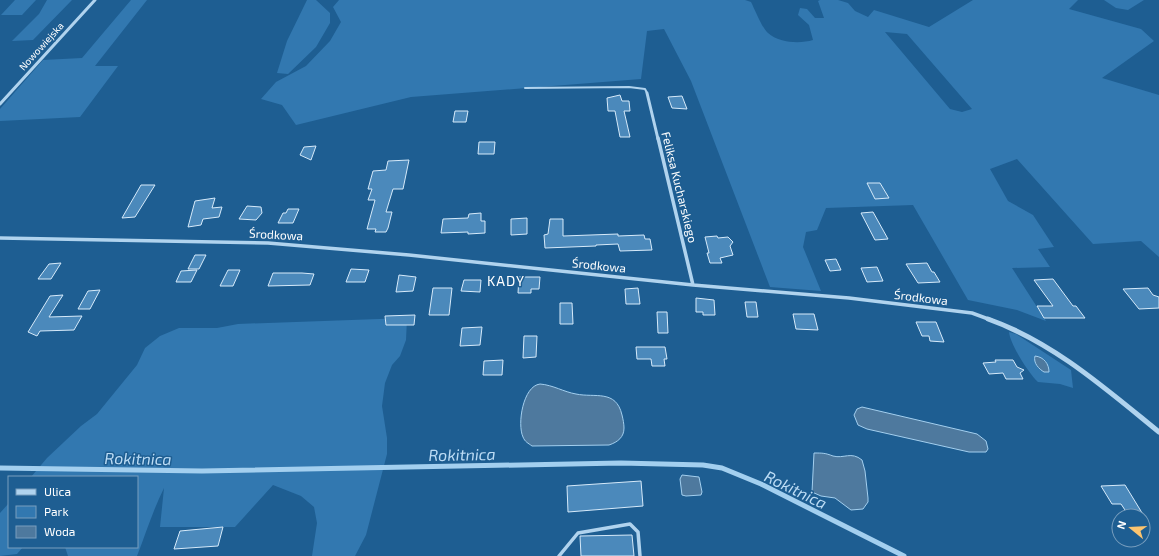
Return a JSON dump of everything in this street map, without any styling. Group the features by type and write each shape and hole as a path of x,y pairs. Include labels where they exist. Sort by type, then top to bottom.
{"street":[{"name":"Nowowiejska","path":"0,104 94,0"},
{"name":"Feliksa Kucharskiego","path":"647,93 694,285"},
{"name":"Środkowa","path":"0,238 268,243 409,255 694,285 849,298 972,313 1011,327 1045,345 1097,382 1159,432"}],"lane":[{"path":"525,88 629,88 645,89 647,93"},
{"path":"559,556 578,533 630,524 638,532 640,556"}],"green space":[{"path":"15,0 36,0 22,15 1,15"},
{"path":"47,0 72,0 33,40 12,41 39,14"},
{"path":"131,0 147,0 95,66 118,66 80,117 0,121 0,109 43,60 82,58"},
{"path":"307,0 316,0 330,13 330,23 316,47 288,74 277,73 287,41"},
{"path":"339,0 745,0 751,2 761,23 768,33 784,41 802,42 813,40 809,25 798,15 800,8 807,9 815,18 824,18 818,1 820,0 838,0 848,3 855,11 868,17 874,10 929,27 973,0 1078,0 1069,9 1141,29 1154,41 1102,78 1159,95 1159,257 1141,241 1093,244 1017,159 990,169 1008,201 1033,215 1054,247 1038,249 1050,267 1012,268 1046,321 1017,310 968,300 913,205 826,208 817,230 806,232 803,247 821,291 770,287 691,81 664,29 647,31 641,79 411,97 296,125 282,105 261,99 276,82 306,66 330,41 341,22 333,7","holes":["885,32 907,34 972,109 962,112 950,109"]},
{"path":"1104,0 1144,0 1128,10 1116,8"},
{"path":"407,318 406,340 400,356 392,365 385,383 382,406 387,438 387,454 366,535 355,556 312,556 317,523 314,507 301,496 273,485 235,527 160,527 164,488 137,556 68,556 65,548 138,548 138,476 32,476 47,458 81,426 97,414 137,365 145,348 160,336 179,328 217,328 238,324"},
{"path":"1009,332 1016,334 1071,370 1073,388 1060,384 1038,382 1020,358"},
{"path":"8,504 8,548 22,548 17,554 0,556 0,513"}],"water":[{"path":"1035,356 1045,361 1049,372 1044,372 1038,367 1035,361"},
{"path":"540,384 576,394 604,396 615,401 622,415 624,431 622,437 618,441 609,445 532,446 523,437 521,431 521,415 529,391 534,386"},
{"path":"862,407 977,434 986,441 988,449 986,452 969,452 867,429 858,425 854,415 857,409"},
{"path":"814,453 824,453 837,457 854,456 862,460 865,471 868,498 868,502 863,509 851,510 835,498 821,496 812,492"},
{"path":"682,475 699,477 702,492 701,495 682,495 680,479"}],"building":[{"path":"620,95 622,101 629,101 630,111 624,111 630,137 620,137 615,111 608,111 607,98"},
{"path":"682,96 687,109 672,108 668,97"},
{"path":"455,111 468,111 466,122 453,122"},
{"path":"479,142 495,142 494,154 478,154"},
{"path":"316,146 311,160 300,155 304,147"},
{"path":"409,160 403,189 393,189 386,212 392,212 386,232 375,232 376,229 367,229 375,200 368,200 372,189 368,189 373,171 386,170 388,161"},
{"path":"867,183 880,183 889,198 875,199"},
{"path":"141,185 155,185 135,217 122,218"},
{"path":"215,198 212,208 222,207 219,217 203,219 201,225 188,227 195,201"},
{"path":"247,206 261,207 262,213 256,220 239,219"},
{"path":"288,209 299,209 293,223 278,223 283,213 286,213"},
{"path":"873,212 888,239 875,240 861,213"},
{"path":"481,213 481,221 485,221 485,233 441,233 443,219 468,218 469,214"},
{"path":"527,218 527,234 511,235 511,219"},
{"path":"550,219 563,219 563,236 618,234 618,236 644,235 645,239 650,239 652,250 620,251 618,244 545,248 544,235 548,234"},
{"path":"717,236 718,238 728,237 733,242 730,246 733,255 720,258 722,263 710,263 705,237"},
{"path":"195,255 206,255 199,269 188,269"},
{"path":"836,259 841,270 830,271 825,260"},
{"path":"61,263 51,279 38,279 49,264"},
{"path":"927,263 940,282 918,283 906,264"},
{"path":"877,267 883,281 867,282 861,268"},
{"path":"351,269 369,270 365,282 346,282"},
{"path":"197,270 191,282 176,282 181,271"},
{"path":"228,270 240,270 233,286 220,286"},
{"path":"273,273 314,274 310,285 268,286"},
{"path":"399,275 416,277 413,291 396,292"},
{"path":"519,277 540,277 539,289 531,289 531,293 518,293"},
{"path":"1053,279 1073,306 1076,306 1085,318 1044,318 1037,306 1053,306 1034,280"},
{"path":"464,280 481,280 480,292 461,291"},
{"path":"433,288 452,288 449,315 429,315"},
{"path":"638,288 640,304 626,304 625,289"},
{"path":"1148,288 1153,295 1159,297 1159,308 1139,309 1123,289"},
{"path":"100,290 90,309 78,309 88,291"},
{"path":"63,295 49,317 82,316 74,330 40,331 37,336 28,332 50,296"},
{"path":"696,298 714,300 715,315 703,315 703,312 696,312"},
{"path":"745,302 756,302 758,317 747,317"},
{"path":"560,303 572,303 573,324 560,324"},
{"path":"657,312 667,312 668,333 658,333"},
{"path":"793,314 814,314 818,330 796,329"},
{"path":"415,315 414,325 386,325 385,316"},
{"path":"916,322 936,322 944,342 930,341 929,336 922,336"},
{"path":"482,327 480,345 460,346 462,328"},
{"path":"524,336 537,336 536,357 523,358"},
{"path":"636,347 665,347 667,359 664,359 665,366 652,366 651,359 637,359"},
{"path":"503,360 502,375 483,375 484,361"},
{"path":"995,360 1013,360 1017,367 1024,370 1020,373 1023,379 1006,379 1003,373 989,374 983,363 996,362"},
{"path":"641,481 643,506 568,512 567,486"},
{"path":"1125,485 1139,508 1124,508 1121,504 1112,504 1101,486"},
{"path":"223,527 218,546 174,549 180,531"},
{"path":"632,535 634,556 581,556 580,536"}],"waterway":[{"name":"Rokitnica","path":"0,468 202,471 621,463 703,465 722,468 761,484 904,556"}],"district":[{"name":"KADY","path":"506,280"}]}
